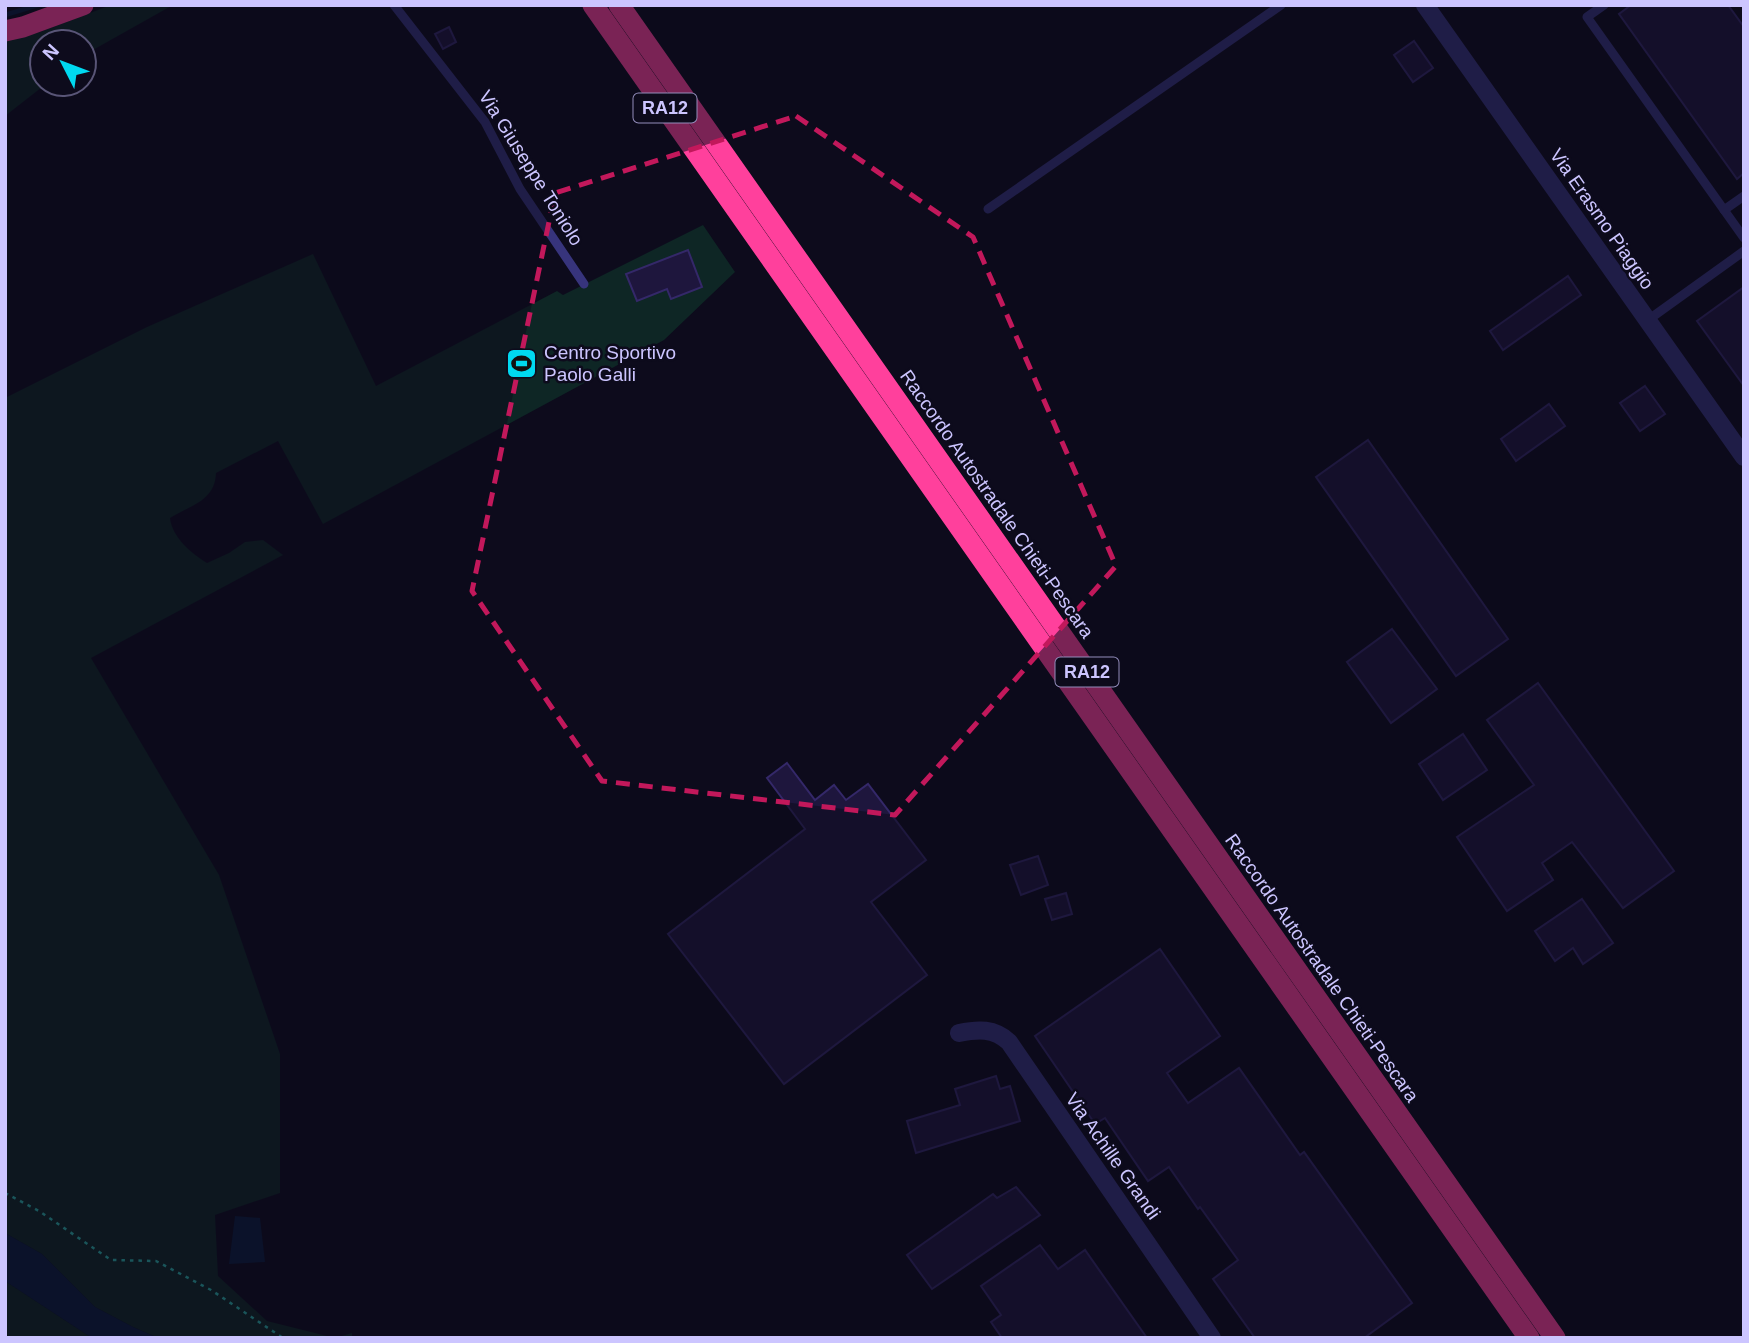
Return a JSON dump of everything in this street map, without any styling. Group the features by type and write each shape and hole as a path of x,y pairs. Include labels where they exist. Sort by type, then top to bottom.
{"highway":[{"path":"5,31 83,5"},
{"path":"579,5 585,13 607,25"},
{"name":"RA12","path":"593,5 1529,1338"},
{"name":"Raccordo Autostradale Chieti-Pescara","path":"618,5 1555,1338"}],"street":[{"name":"Via Erasmo Piaggio","path":"1425,5 1741,448"},
{"name":"Via Achille Grandi","path":"960,1033 990,1031 1001,1034 1009,1042 1212,1338"}],"lane":[{"name":"Via Giuseppe Toniolo","path":"394,5 485,122 520,189 584,284"},
{"path":"988,209 1281,5"},
{"path":"1604,5 1587,17 1744,238"},
{"path":"1724,210 1744,196"},
{"path":"1648,320 1744,251"}],"path":[{"path":"5,1193 38,1211 111,1260 156,1261 211,1290 283,1338"}],"highlighted area":[{"path":"796,116 973,237 1116,566 895,815 602,781 472,591 555,193"}],"green space":[{"path":"111,5 173,5 98,47 98,28 51,28"},
{"path":"28,35 28,98 5,116 5,41"},
{"path":"703,225 735,272 664,340 323,524 278,441 216,473 215,482 207,496 170,518 178,538 207,563 245,542 263,540 283,555 91,658 219,875 280,1054 280,1193 215,1215 218,1276 267,1321 335,1338 158,1338 95,1307 42,1254 5,1233 5,398 147,327 313,254 376,386 557,291 563,295"},
{"path":"5,1281 92,1338 5,1338"},
{"path":"352,1333 352,1338 335,1338"}],"water":[{"path":"235,1216 260,1218 265,1262 229,1264"},
{"path":"5,1233 42,1254 95,1307 158,1338 92,1338 5,1281"}],"building":[{"path":"1631,5 1728,5 1744,27 1744,173 1737,179 1619,14"},
{"path":"449,27 456,42 443,49 435,34"},
{"path":"1414,41 1433,68 1413,82 1394,55"},
{"path":"688,250 702,287 671,299 667,289 637,301 626,274"},
{"path":"1568,276 1581,295 1503,350 1490,331"},
{"path":"1744,287 1744,386 1697,321"},
{"path":"1645,386 1665,414 1640,431 1620,403"},
{"path":"1549,404 1565,426 1516,461 1501,439"},
{"path":"1368,440 1508,639 1456,676 1316,477"},
{"path":"1392,629 1437,689 1391,723 1347,662"},
{"path":"1538,683 1674,871 1623,908 1572,842 1542,863 1553,880 1507,911 1457,837 1534,785 1487,720"},
{"path":"1463,734 1487,770 1443,800 1419,764"},
{"path":"787,763 815,800 834,785 846,800 868,784 926,860 871,902 927,975 784,1084 668,934 805,829 767,778"},
{"path":"1038,856 1048,885 1021,895 1010,865"},
{"path":"1066,893 1072,914 1052,920 1045,899"},
{"path":"1582,899 1613,943 1583,964 1573,948 1555,961 1535,931"},
{"path":"1160,949 1220,1036 1167,1073 1188,1103 1239,1068 1300,1155 1304,1152 1412,1303 1364,1338 1255,1338 1213,1279 1238,1260 1200,1207 1198,1209 1169,1167 1148,1181 1105,1118 1095,1124 1035,1036"},
{"path":"996,1076 1000,1089 1010,1086 1020,1121 916,1153 907,1121 960,1105 955,1089"},
{"path":"1016,1187 1040,1215 932,1289 907,1255 993,1194 997,1198"},
{"path":"1040,1245 1058,1269 1085,1250 1147,1338 1002,1338 991,1322 1001,1315 981,1286"}],"waterway":[{"path":"5,15 38,5"}],"place":[{"name":"Centro Sportivo Paolo Galli","path":"521,363"}]}
